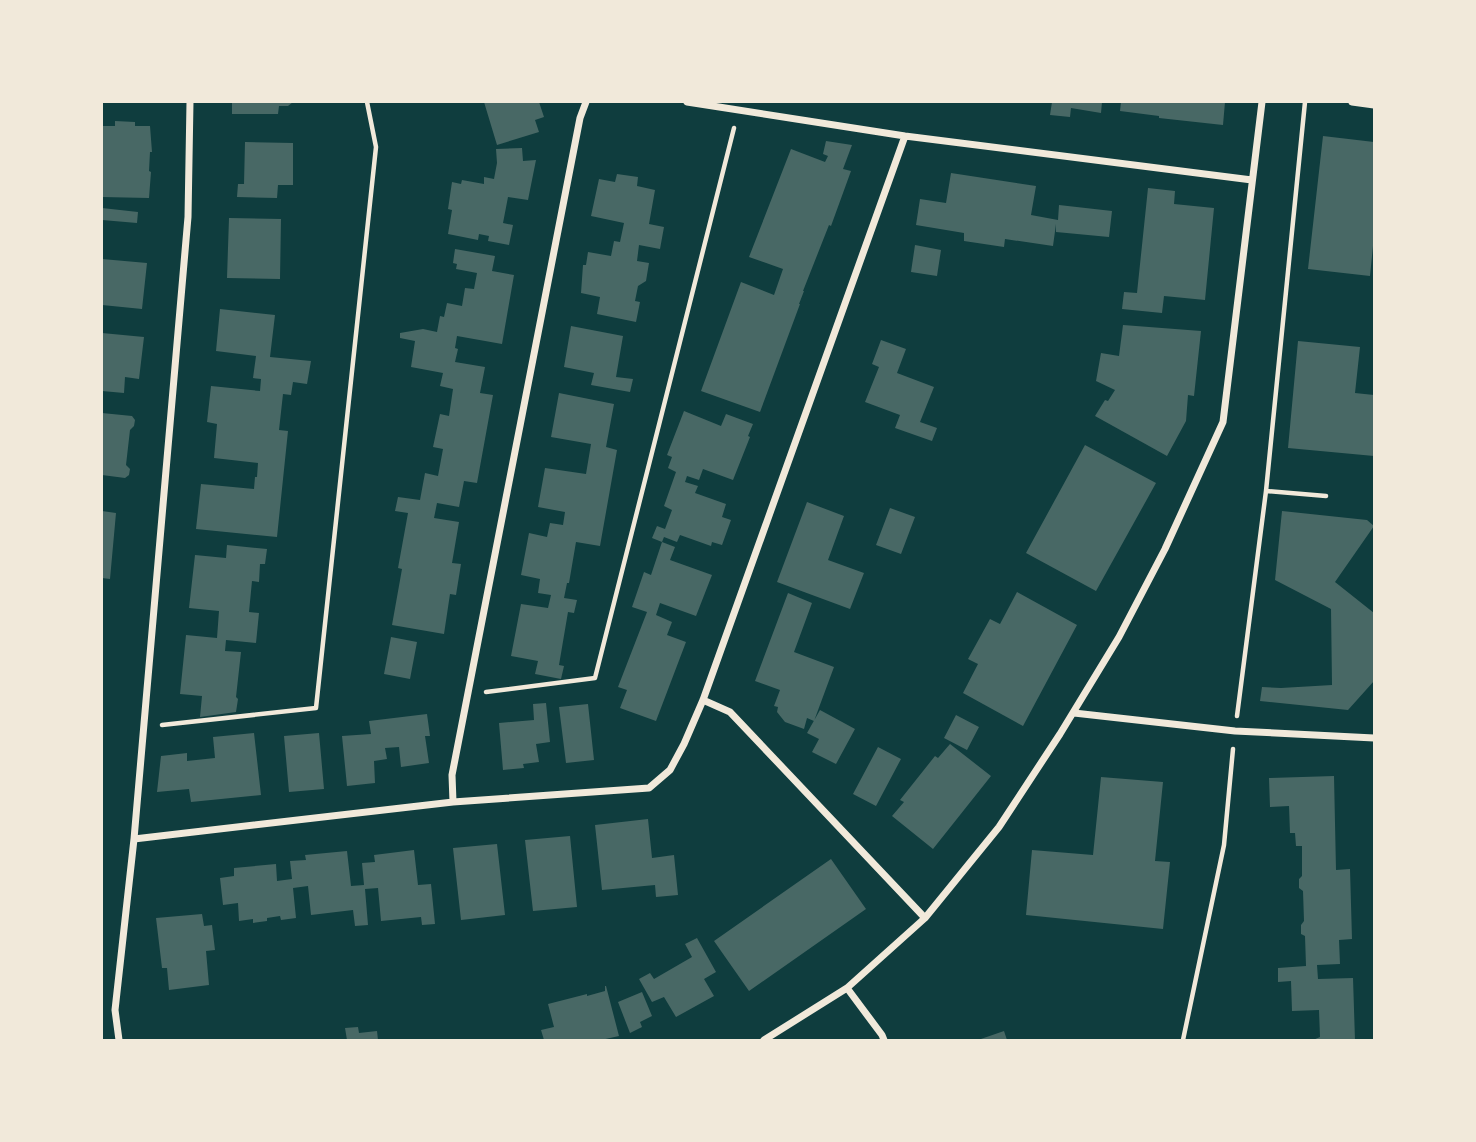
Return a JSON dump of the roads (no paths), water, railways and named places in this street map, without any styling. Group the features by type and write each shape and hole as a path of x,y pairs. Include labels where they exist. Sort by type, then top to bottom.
{"street":[{"path":"119,1041 115,1010 134,839 188,217 190,102"},
{"path":"453,802 452,775 580,118 586,102"},
{"path":"687,102 905,136 1252,180"},
{"path":"764,1041 847,988 925,918 999,827 1074,713 1119,637 1165,549 1223,422 1262,102"},
{"path":"1352,102 1374,105"},
{"path":"134,839 453,802 649,788 670,770 703,701 905,136"},
{"path":"703,701 730,712 925,918"},
{"path":"1074,713 1235,731 1374,738"},
{"path":"847,988 884,1041"}]}
